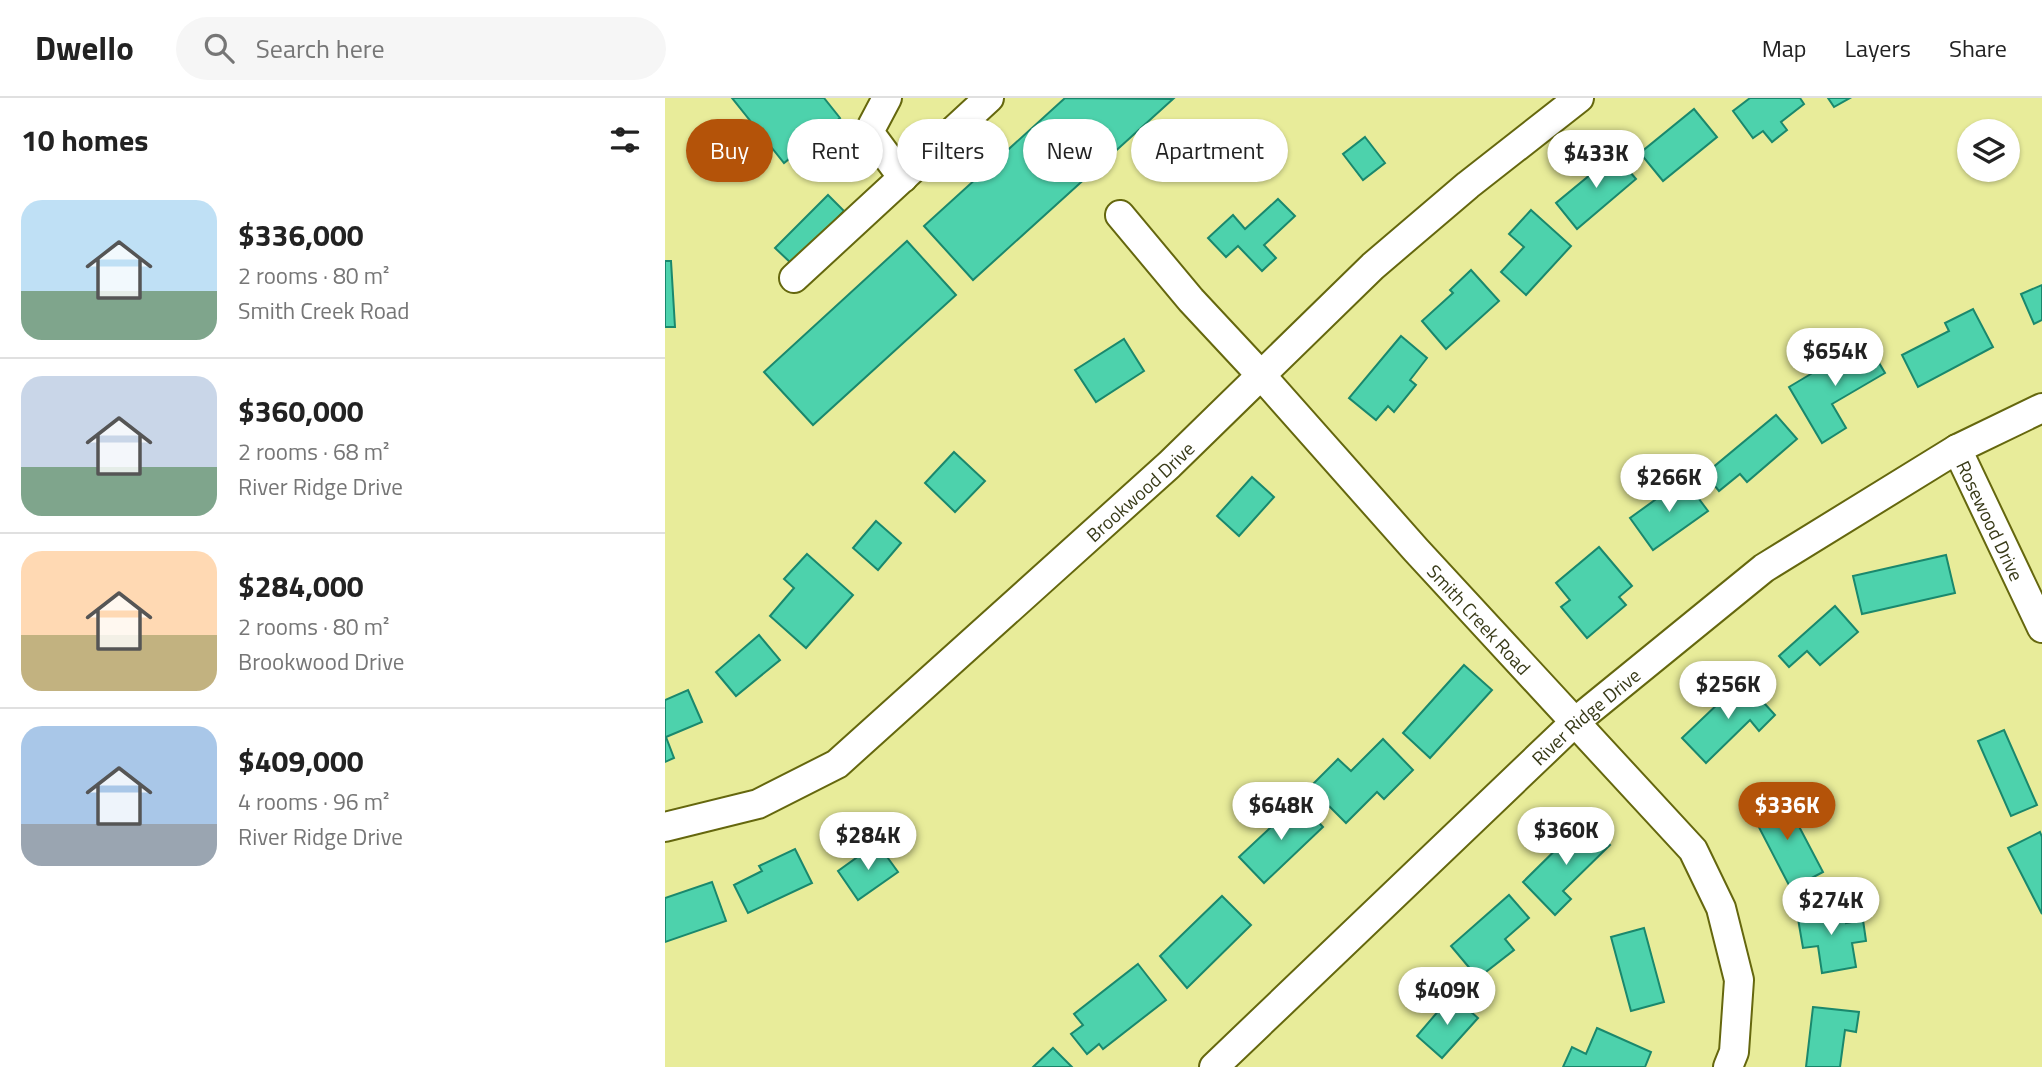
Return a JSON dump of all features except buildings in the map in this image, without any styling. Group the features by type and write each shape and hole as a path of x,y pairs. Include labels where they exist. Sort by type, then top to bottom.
{"street":[{"path":"887,98 869,132 897,170"},
{"path":"966,119 989,98"},
{"name":"Brookwood Drive","path":"665,827 758,804 837,764 1169,465 1373,265 1465,187 1579,98"},
{"path":"794,278 899,182"},
{"name":"Smith Creek Road","path":"1120,215 1191,300 1416,550 1693,850 1721,908 1739,980 1734,1052 1728,1067"},
{"name":"River Ridge Drive","path":"1213,1067 1574,722 1764,568 1957,449 2042,408"},
{"name":"Rosewood Drive","path":"1957,449 2042,628"}]}
